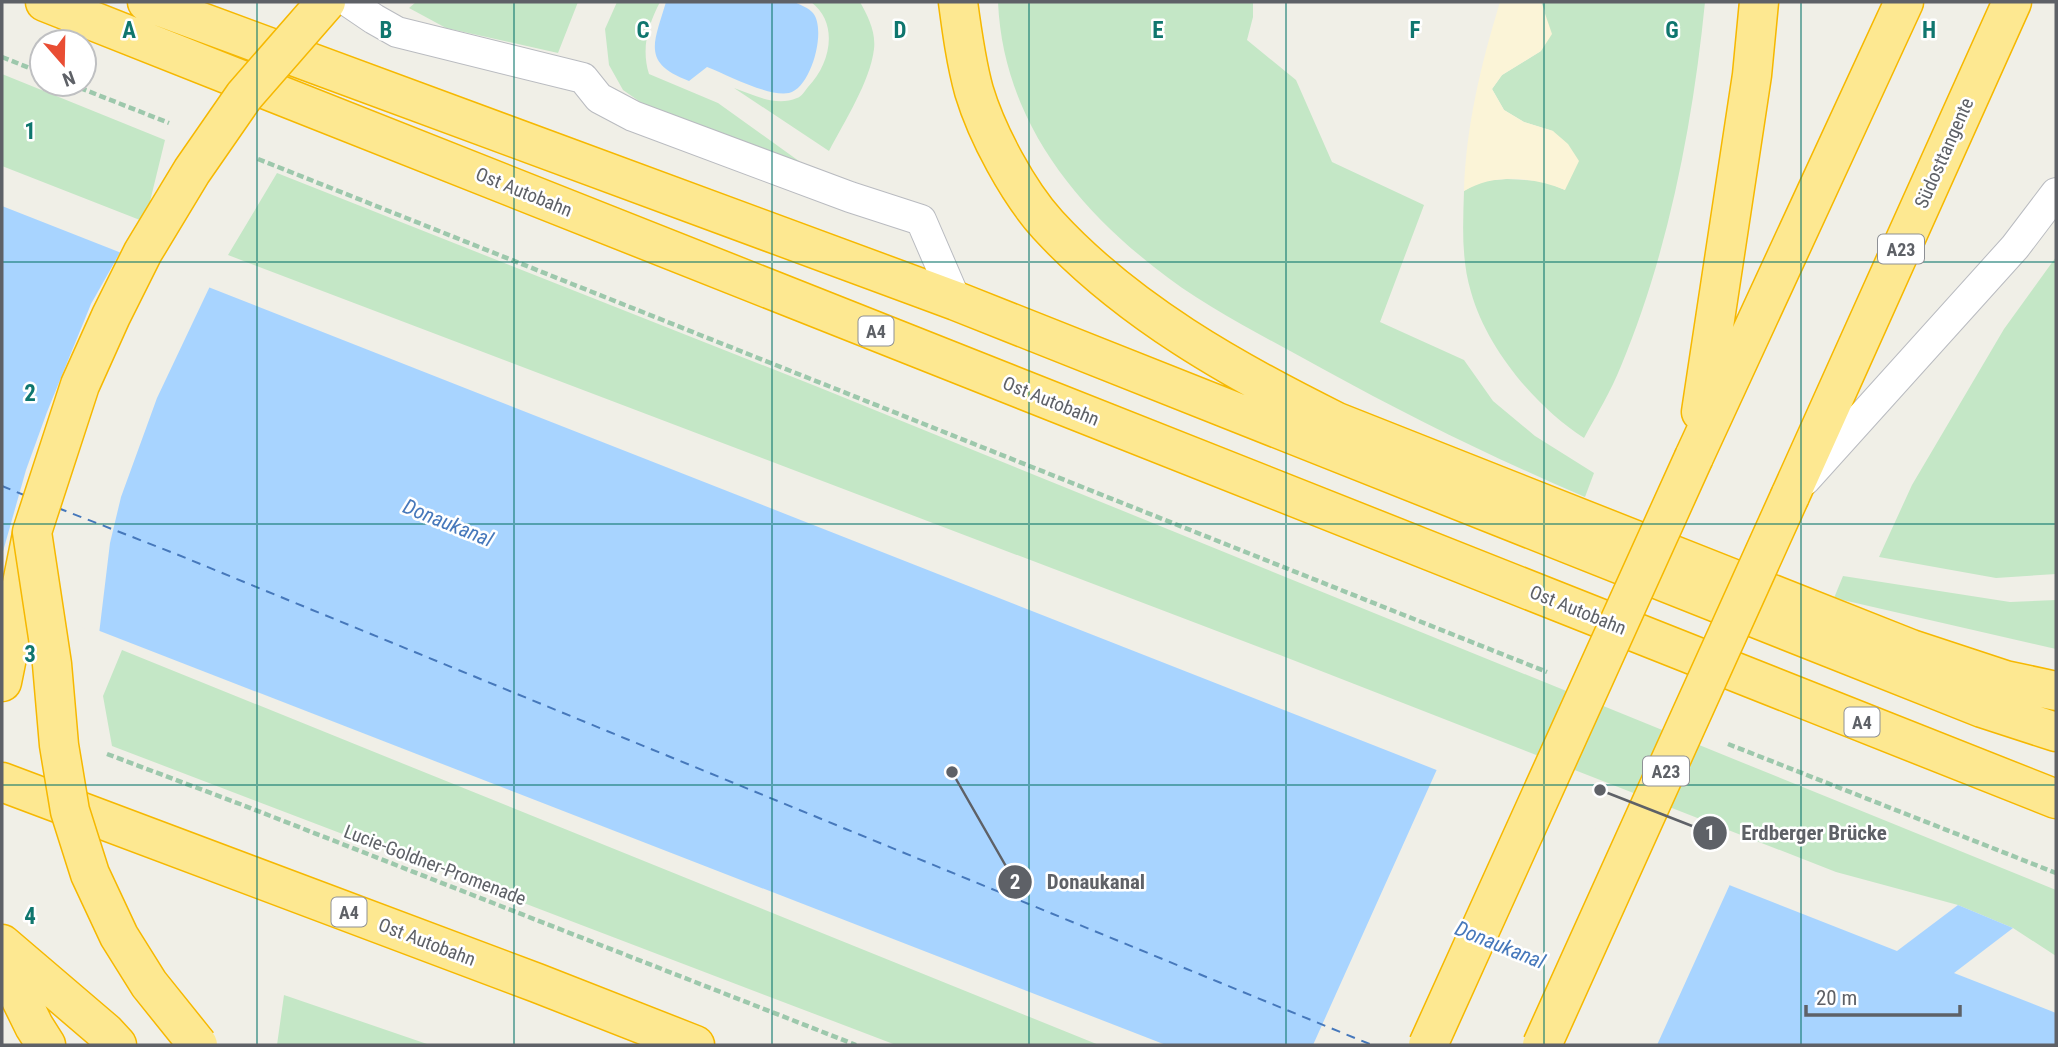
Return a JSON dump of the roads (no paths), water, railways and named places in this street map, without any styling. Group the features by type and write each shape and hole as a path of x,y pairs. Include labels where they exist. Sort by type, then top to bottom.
{"highway":[{"name":"Ost Autobahn","path":"45,2 2056,799"},
{"path":"147,2 956,301 1982,708 2056,732"},
{"path":"2,682 32,532 80,385 111,316 143,252 192,171 244,96 326,2"},
{"path":"958,2 964,46 975,93 994,139 1016,181 1046,224 1088,265 1140,306 1205,350 1276,392 1338,422 1911,649 2005,680 2056,691"},
{"path":"1694,457 1752,75 1759,2"},
{"path":"1429,1045 1694,457 1904,2"},
{"name":"Südosttangente","path":"1790,496 2012,2"},
{"name":"A23","path":"1542,1045 1790,496"},
{"path":"32,532 52,664 58,745 69,811 90,874 120,936 149,984 198,1045"},
{"name":"Ost Autobahn","path":"2,782 695,1045"},
{"path":"2,944 117,1045"},
{"path":"2,961 46,1045"}],"lane":[{"path":"349,2 397,32 583,78 599,97 633,116 850,197 921,220 956,301"},
{"path":"1790,496 2015,247 2056,193"}],"water":[{"path":"666,2 795,2 811,11 817,21 817,44 810,70 797,89 789,93 759,89 707,67 689,81 674,74 663,67 655,50 655,40"},
{"name":"Donaukanal","path":"2,206 1897,951 1958,905 2013,928 1954,973 2056,1013 2056,1045 1166,1045 2,593"}],"place":[{"name":"Donaukanal","path":"952,772"},
{"name":"Erdberger Brücke","path":"1600,790"}]}
